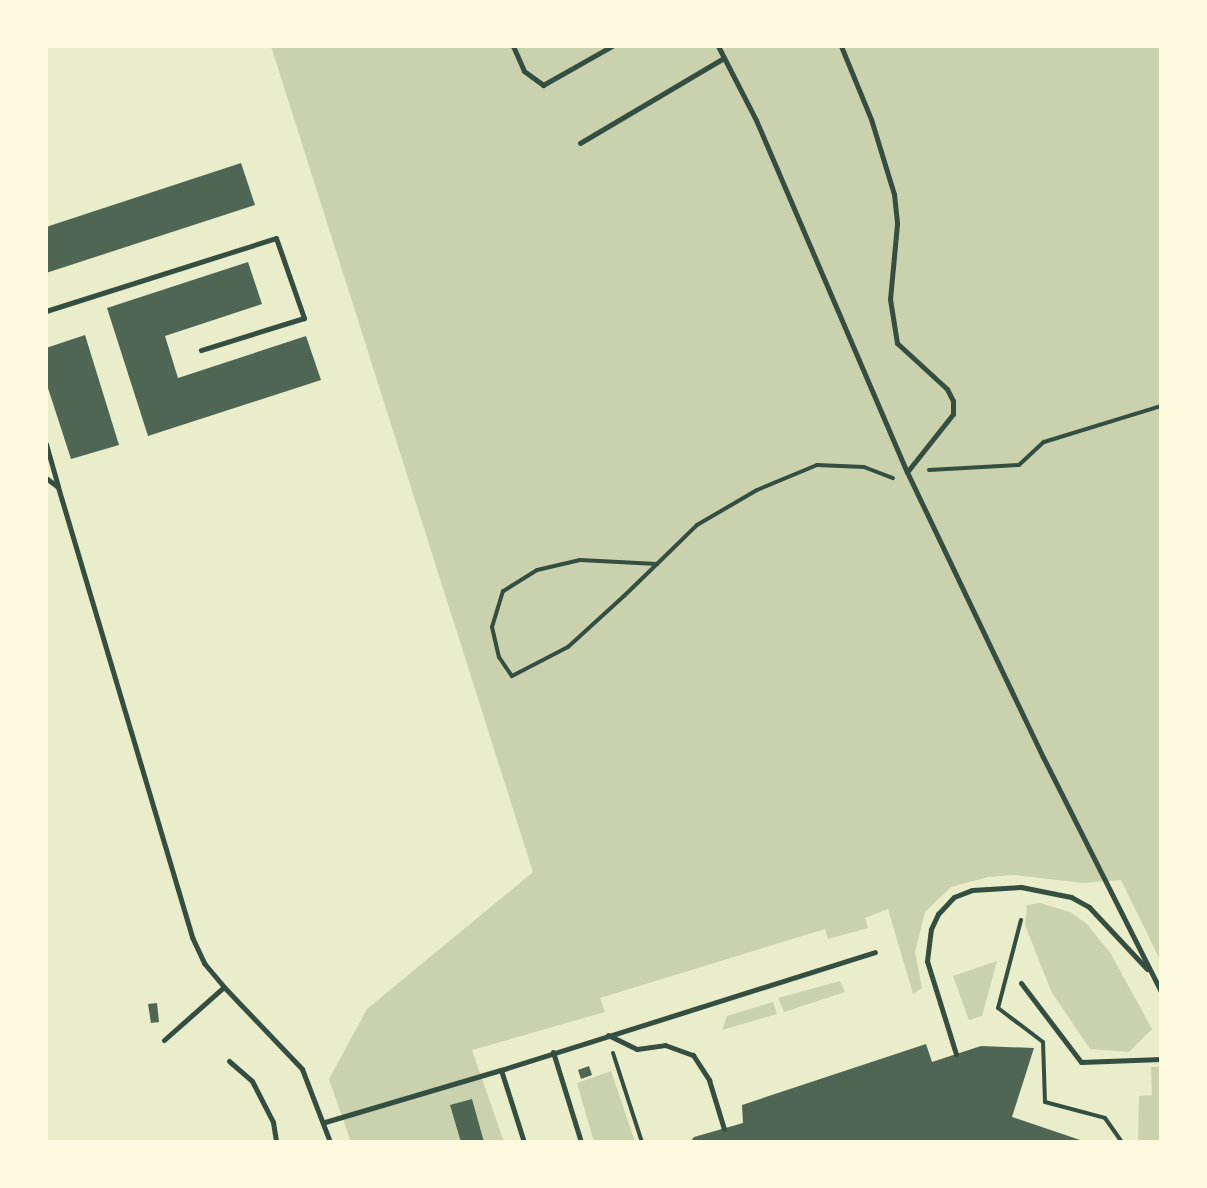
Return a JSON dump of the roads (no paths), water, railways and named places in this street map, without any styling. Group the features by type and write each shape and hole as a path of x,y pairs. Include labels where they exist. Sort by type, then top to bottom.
{"lane":[{"path":"513,46 524,71 543,85 612,46"},
{"path":"718,46 756,120 907,472 1043,757 1161,992"},
{"path":"841,46 871,119 894,194 897,224 890,299 897,343 947,389 953,401 953,414 907,472"},
{"path":"580,143 724,58"},
{"path":"46,311 276,238 304,318 201,350"},
{"path":"46,444 181,911 204,963 302,1069 325,1122 330,1142"},
{"path":"46,478 58,487"},
{"path":"956,1054 927,961 931,929 938,914 954,897 972,890 1021,887 1071,897 1089,907 1153,976"},
{"path":"325,1122 875,952"},
{"path":"1021,983 1081,1062 1161,1059"},
{"path":"164,1040 224,987"},
{"path":"607,1035 637,1049 665,1045 693,1055 709,1080 724,1129"},
{"path":"553,1052 581,1142"},
{"path":"229,1061 252,1081 273,1122 276,1142"},
{"path":"501,1070 524,1142"}]}
